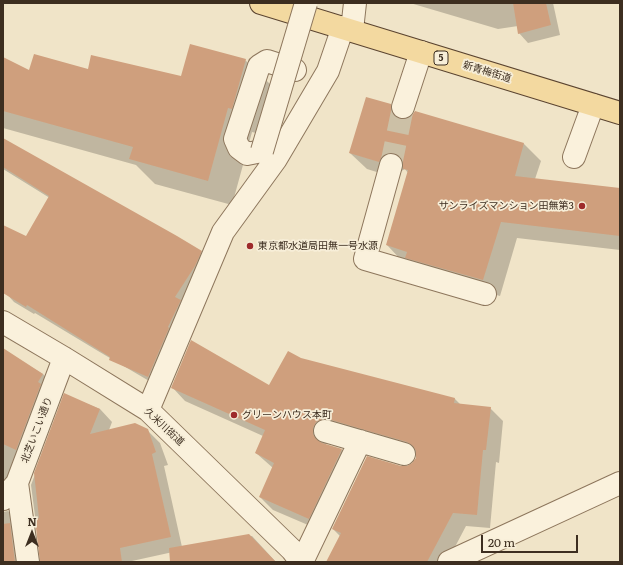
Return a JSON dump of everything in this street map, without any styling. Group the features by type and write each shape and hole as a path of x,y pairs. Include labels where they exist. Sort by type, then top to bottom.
{"main road":[{"name":"新青梅街道","path":"261,3 620,113"}],"street":[{"path":"296,70 267,61 259,66 236,138 239,148 247,154 262,151 306,3"},
{"path":"148,410 223,232 276,159 328,71 347,29 355,3"},
{"path":"403,107 421,52"},
{"path":"574,157 593,105"},
{"path":"391,165 365,259 485,294"},
{"name":"久米川街道","path":"3,322 148,410 292,550 302,562"},
{"name":"北芝いこい通り","path":"10,491 64,358"},
{"path":"325,431 404,454"},
{"path":"302,562 360,441"},
{"path":"449,562 620,483"},
{"path":"10,491 28,562"}],"building":[{"path":"513,3 546,3 551,25 518,34"},
{"path":"190,44 246,59 232,109 228,108 208,181 129,159 133,147 3,111 3,57 29,70 34,54 88,69 91,55 181,76"},
{"path":"366,97 391,104 393,115 400,119 411,117 415,111 524,143 515,176 620,188 620,236 501,222 483,280 405,258 407,252 386,245 408,170 403,169 403,162 400,156 395,153 388,153 382,156 379,162 349,153"},
{"path":"3,138 202,251 195,266 175,297 181,300 168,327 169,328 148,377 109,360 110,357 27,305 26,307 3,293 3,225 26,236 49,196 3,167"},
{"path":"191,340 269,385 288,351 301,358 455,398 454,403 491,407 486,450 483,450 477,515 453,513 427,562 326,562 341,533 332,529 367,456 401,466 407,466 416,458 416,451 413,446 407,442 328,419 322,419 316,422 313,428 313,434 316,439 322,443 342,449 309,519 259,497 274,463 255,453 265,430 171,388"},
{"path":"3,348 43,374 38,382 41,384 16,450 3,444"},
{"path":"64,393 100,409 90,434 135,423 148,429 156,452 152,454 171,537 120,548 122,562 40,562 35,519 39,518 34,473"},
{"path":"10,523 15,562 3,562 3,524"},
{"path":"249,534 276,562 170,562 169,548"}],"tunnel":[{"path":"391,165 403,107"}],"place":[{"name":"サンライズマンション田無第3","path":"582,206"},
{"name":"東京都水道局田無一号水源","path":"250,246"},
{"name":"グリーンハウス本町","path":"234,415"}]}
